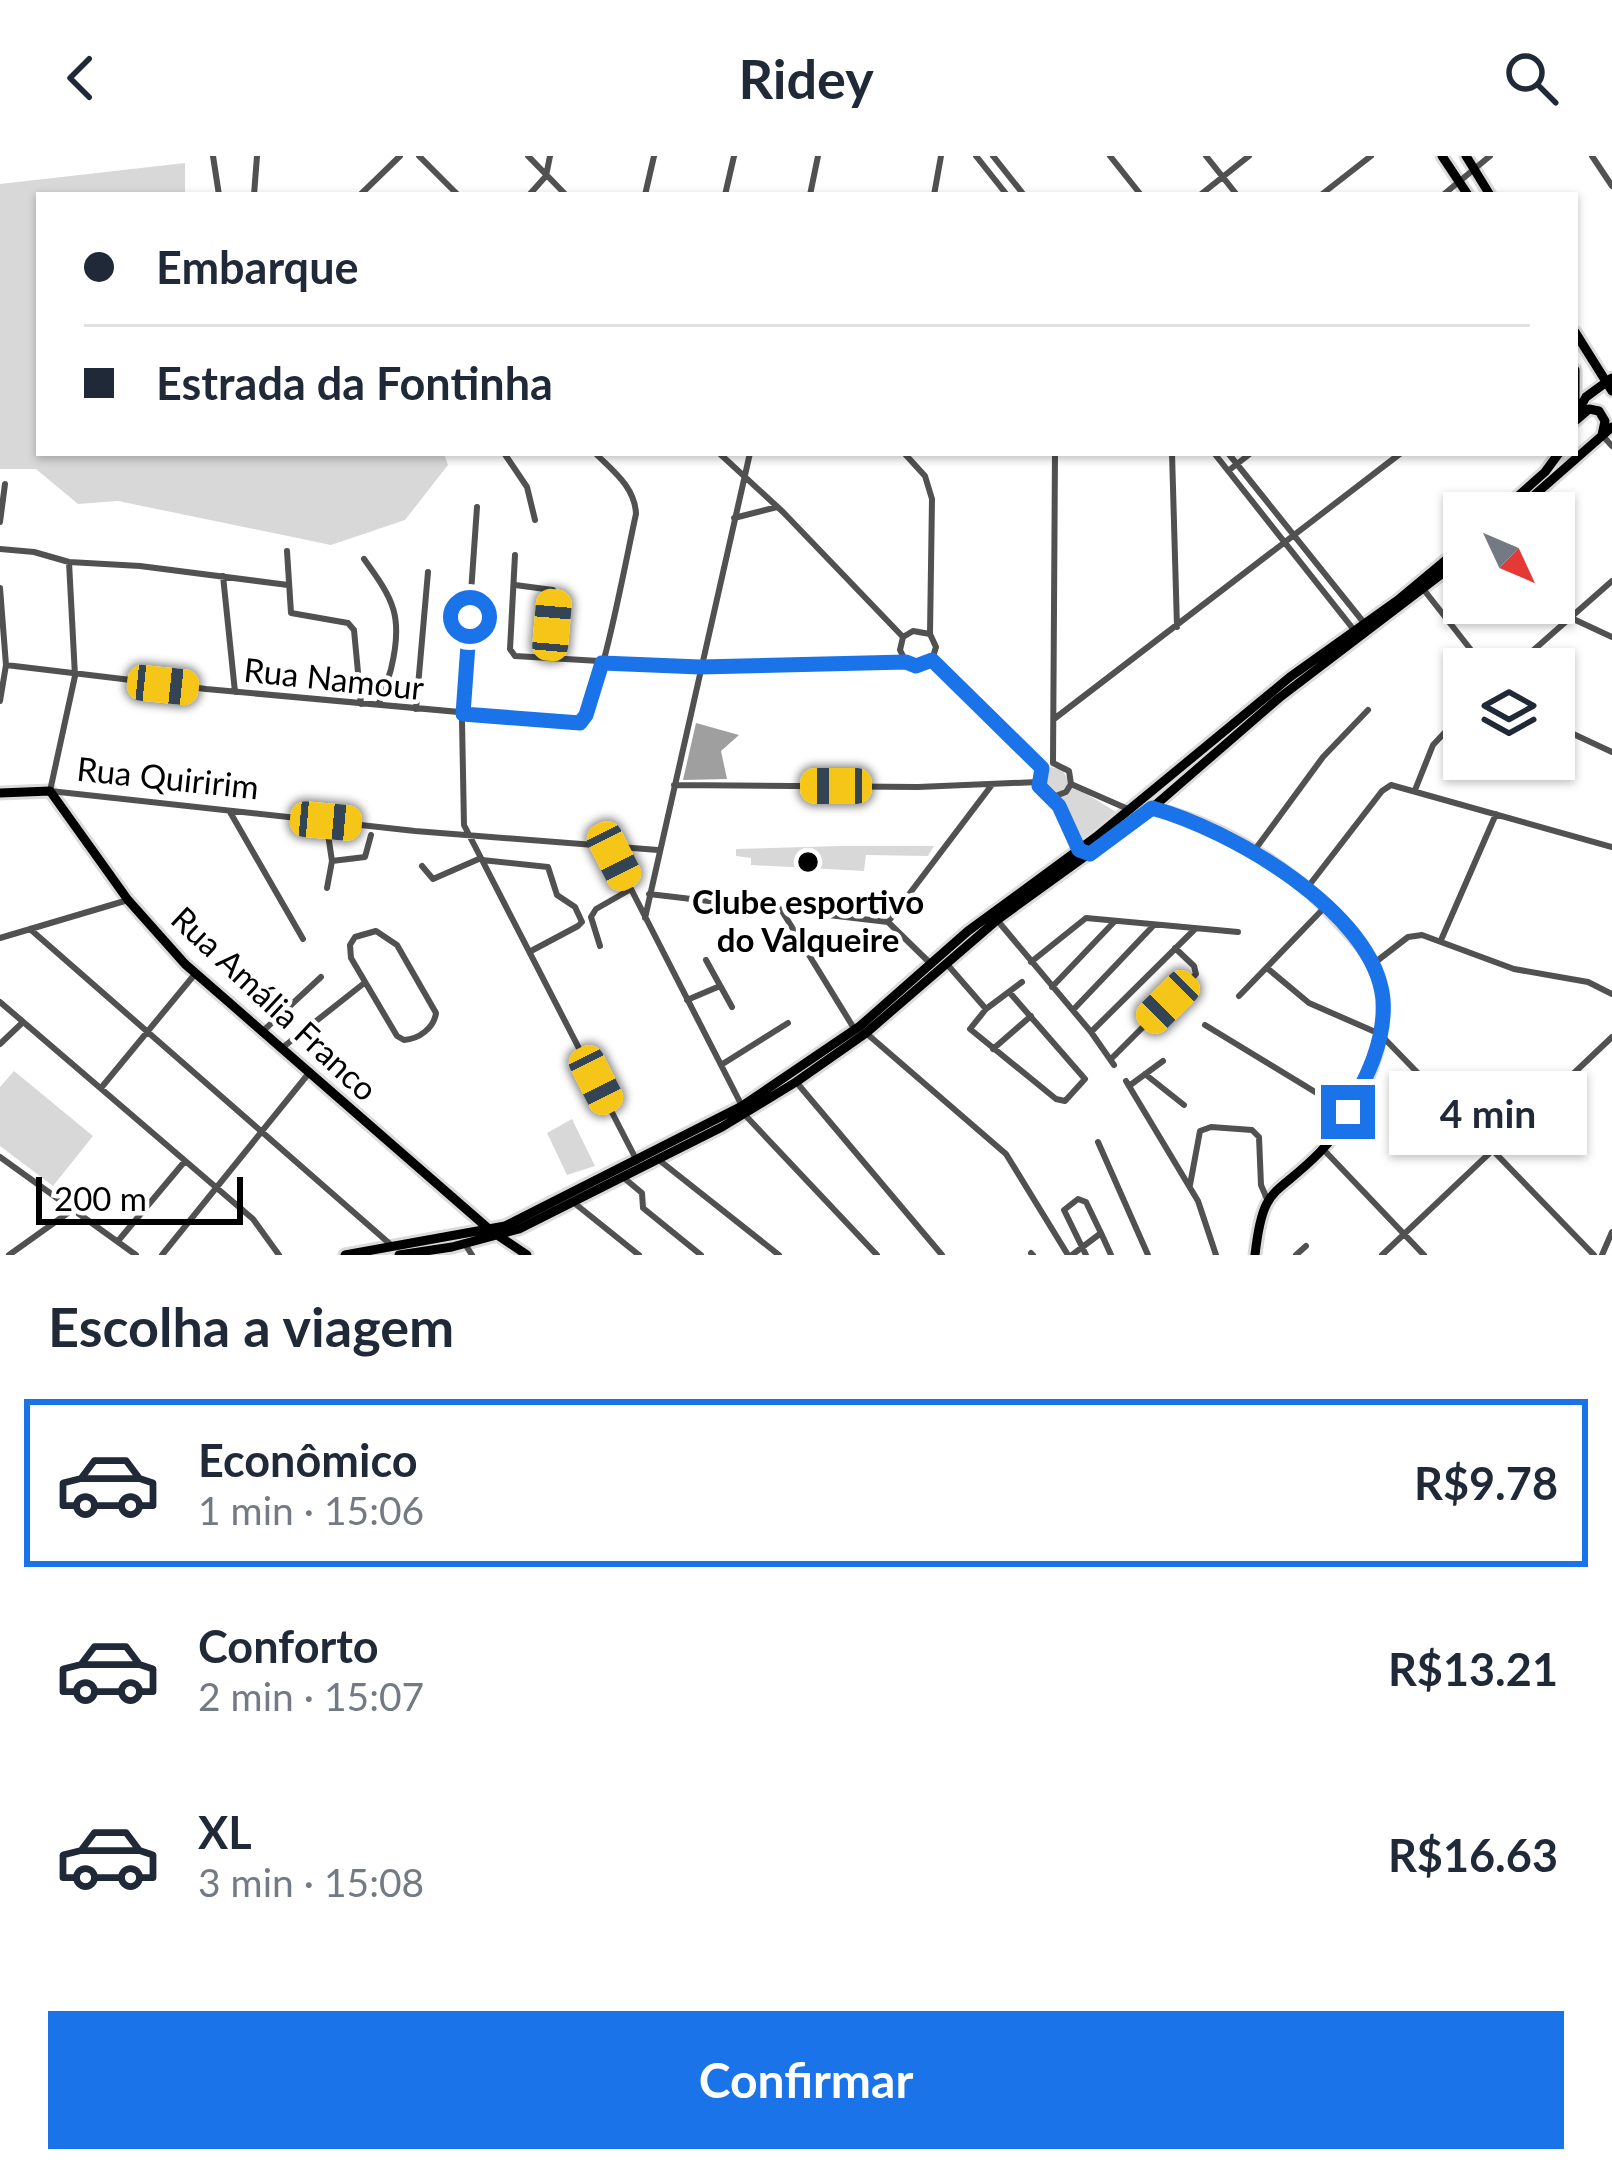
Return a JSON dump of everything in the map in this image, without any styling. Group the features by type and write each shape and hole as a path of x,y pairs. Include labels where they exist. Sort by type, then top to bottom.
{"main road":[{"path":"1442,156 1466,192"},
{"path":"1466,156 1488,192"},
{"path":"1578,336 1610,384 1586,398 1578,413"},
{"path":"1538,492 1607,431 1599,411 1589,409 1578,416"},
{"path":"1523,492 1557,456"},
{"path":"400,1255 519,1229 659,1160 796,1082 1084,852 1254,706 1443,561"},
{"path":"495,1233 744,1110 860,1032 978,923 1152,808 1279,698 1443,574"},
{"name":"Rua Quiririm","path":"0,793 50,791"},
{"name":"Rua Amália Franco","path":"50,791 128,899 195,974 522,1252"},
{"path":"1131,810 1152,808 1254,851 1307,888 1373,964 1383,1003 1376,1055 1348,1112 1323,1149 1267,1199 1256,1255"},
{"path":"461,1239 463,1206"},
{"path":"519,1229 522,1252"},
{"path":"345,1255 390,1244 461,1239"}],"street":[{"path":"213,156 219,192"},
{"path":"254,192 257,156"},
{"path":"363,192 400,156"},
{"path":"418,156 455,192"},
{"path":"527,156 563,192"},
{"path":"532,192 546,176 550,156"},
{"path":"646,192 654,156"},
{"path":"726,192 734,156"},
{"path":"810,192 818,156"},
{"path":"935,192 941,156"},
{"path":"976,156 1005,192"},
{"path":"993,156 1022,192"},
{"path":"1110,156 1139,192"},
{"path":"1206,156 1234,192"},
{"path":"1204,192 1249,156"},
{"path":"1325,192 1371,156"},
{"path":"1447,192 1490,156"},
{"path":"1592,156 1612,185"},
{"path":"1607,431 1612,446"},
{"path":"506,456 527,487 535,520"},
{"name":"Rua Namour","path":"6,665 75,676 580,723 602,663 636,504 627,486 598,456"},
{"path":"722,456 904,638"},
{"path":"645,918 749,456"},
{"path":"515,555 511,652 602,663 700,667 906,662 922,666 932,660 936,647 930,634 932,499 925,476 907,456"},
{"path":"1054,763 1055,456"},
{"path":"1172,456 1177,627"},
{"path":"1216,456 1359,627"},
{"path":"1230,456 1295,534 1359,627"},
{"path":"1228,471 1247,456"},
{"path":"1054,719 1397,456"},
{"path":"0,522 5,484"},
{"path":"477,507 463,714 467,835 637,1161"},
{"path":"734,518 777,507"},
{"path":"0,549 69,562 288,585"},
{"path":"287,551 291,613 351,625 361,704"},
{"path":"364,559 395,604 391,674 381,688 379,705"},
{"path":"50,791 75,676 69,562"},
{"path":"416,710 428,572"},
{"path":"223,575 235,692"},
{"path":"1575,611 1612,581"},
{"path":"515,585 554,590 549,657"},
{"path":"0,588 6,665 0,701"},
{"path":"1424,590 1470,648"},
{"path":"1575,619 1612,637"},
{"path":"1534,648 1560,624"},
{"path":"906,662 900,650 904,638 913,631 930,634"},
{"path":"932,660 1042,768"},
{"path":"1254,851 1323,757 1368,710"},
{"path":"1415,790 1432,746 1443,734"},
{"path":"1575,735 1612,752"},
{"path":"1054,763 1069,771 1071,784 1066,792 1053,796 1044,794 1037,782 1042,768 1054,763"},
{"path":"674,785 991,786 1037,782"},
{"path":"1071,784 1131,810"},
{"path":"1307,888 1391,785 1612,848"},
{"path":"888,922 991,786"},
{"name":"Rua Quiririm","path":"50,791 658,850"},
{"path":"1053,796 1084,852"},
{"path":"230,812 303,939"},
{"path":"1441,940 1496,814"},
{"path":"326,821 332,861 327,888"},
{"path":"332,861 365,857 371,835"},
{"path":"608,844 744,1110 878,1255"},
{"path":"422,866 433,879 482,859 548,867 556,895 578,911 582,922 530,951"},
{"path":"601,946 591,917 631,889"},
{"path":"649,894 888,922 931,964"},
{"path":"0,938 128,899"},
{"path":"1239,996 1325,907"},
{"path":"782,911 860,1032 1006,1154 1070,1255 1084,1251 1100,1233"},
{"path":"997,920 1112,1062 1196,974 1175,948"},
{"path":"1031,962 1081,920 1238,932"},
{"path":"1052,987 1114,922"},
{"path":"1073,1010 1154,925"},
{"path":"1091,1032 1195,928"},
{"path":"30,929 390,1244"},
{"path":"362,933 385,933 398,944 433,1005 434,1023 413,1039 400,1039 364,984 350,945 362,933"},
{"path":"1373,964 1415,934 1514,969 1588,982 1612,994"},
{"path":"706,960 732,1007"},
{"path":"946,963 986,1010"},
{"path":"1267,968 1309,1003 1380,1034 1598,1255 1612,1232"},
{"path":"101,1088 195,974"},
{"path":"262,1031 321,977"},
{"path":"1010,993 1085,1080 1067,1099 1057,1099 969,1027 1022,982"},
{"path":"282,1048 364,984"},
{"path":"687,1000 720,986"},
{"path":"0,1002 253,1219 279,1255"},
{"path":"993,1049 1031,1016"},
{"path":"0,1044 22,1023"},
{"path":"721,1064 788,1023"},
{"path":"1205,1025 1348,1112"},
{"path":"1382,1255 1612,1037"},
{"path":"1163,1061 1127,1083 1190,1186 1216,1255"},
{"path":"162,1255 309,1072"},
{"path":"1145,1074 1184,1105"},
{"path":"796,1082 942,1255"},
{"path":"1190,1186 1200,1132 1211,1127 1252,1130 1259,1137 1261,1185 1267,1199"},
{"path":"1098,1142 1148,1255"},
{"path":"1323,1149 1424,1255"},
{"path":"0,1156 136,1255"},
{"path":"118,1241 185,1160"},
{"path":"659,1160 779,1255"},
{"path":"624,1178 642,1193 643,1208 701,1255"},
{"path":"573,1202 639,1255"},
{"path":"1084,1251 1064,1210 1069,1203 1085,1202 1111,1255"},
{"path":"9,1255 72,1210"},
{"path":"461,1239 472,1255"},
{"path":"1296,1255 1306,1246"}],"shaded area":[{"path":"185,163 185,192 36,192 36,456 445,456 448,465 405,520 331,545 118,501 78,504 36,469 0,469 0,184"},
{"path":"696,723 739,735 721,751 727,779 683,780"},
{"path":"1051,767 1062,769 1070,784 1118,813 1081,845 1062,804 1041,782"},
{"name":"Clube esportivo do Valqueire","path":"934,846 928,856 866,855 864,871 751,865 751,858 736,856 736,849"},
{"path":"14,1071 93,1136 53,1186 0,1146 0,1087"},
{"path":"572,1119 595,1166 567,1175 547,1133"}],"place":[{"name":"Clube esportivo do Valqueire","path":"808,862"}],"route":[{"path":"470,617 463,714 580,723 602,663 700,667 906,662 916,666 932,660 1042,768 1039,786 1044,794 1053,796 1079,850 1090,854 1152,808 1254,851 1292,874 1325,907 1373,964 1383,1003 1376,1055 1348,1112"}]}
